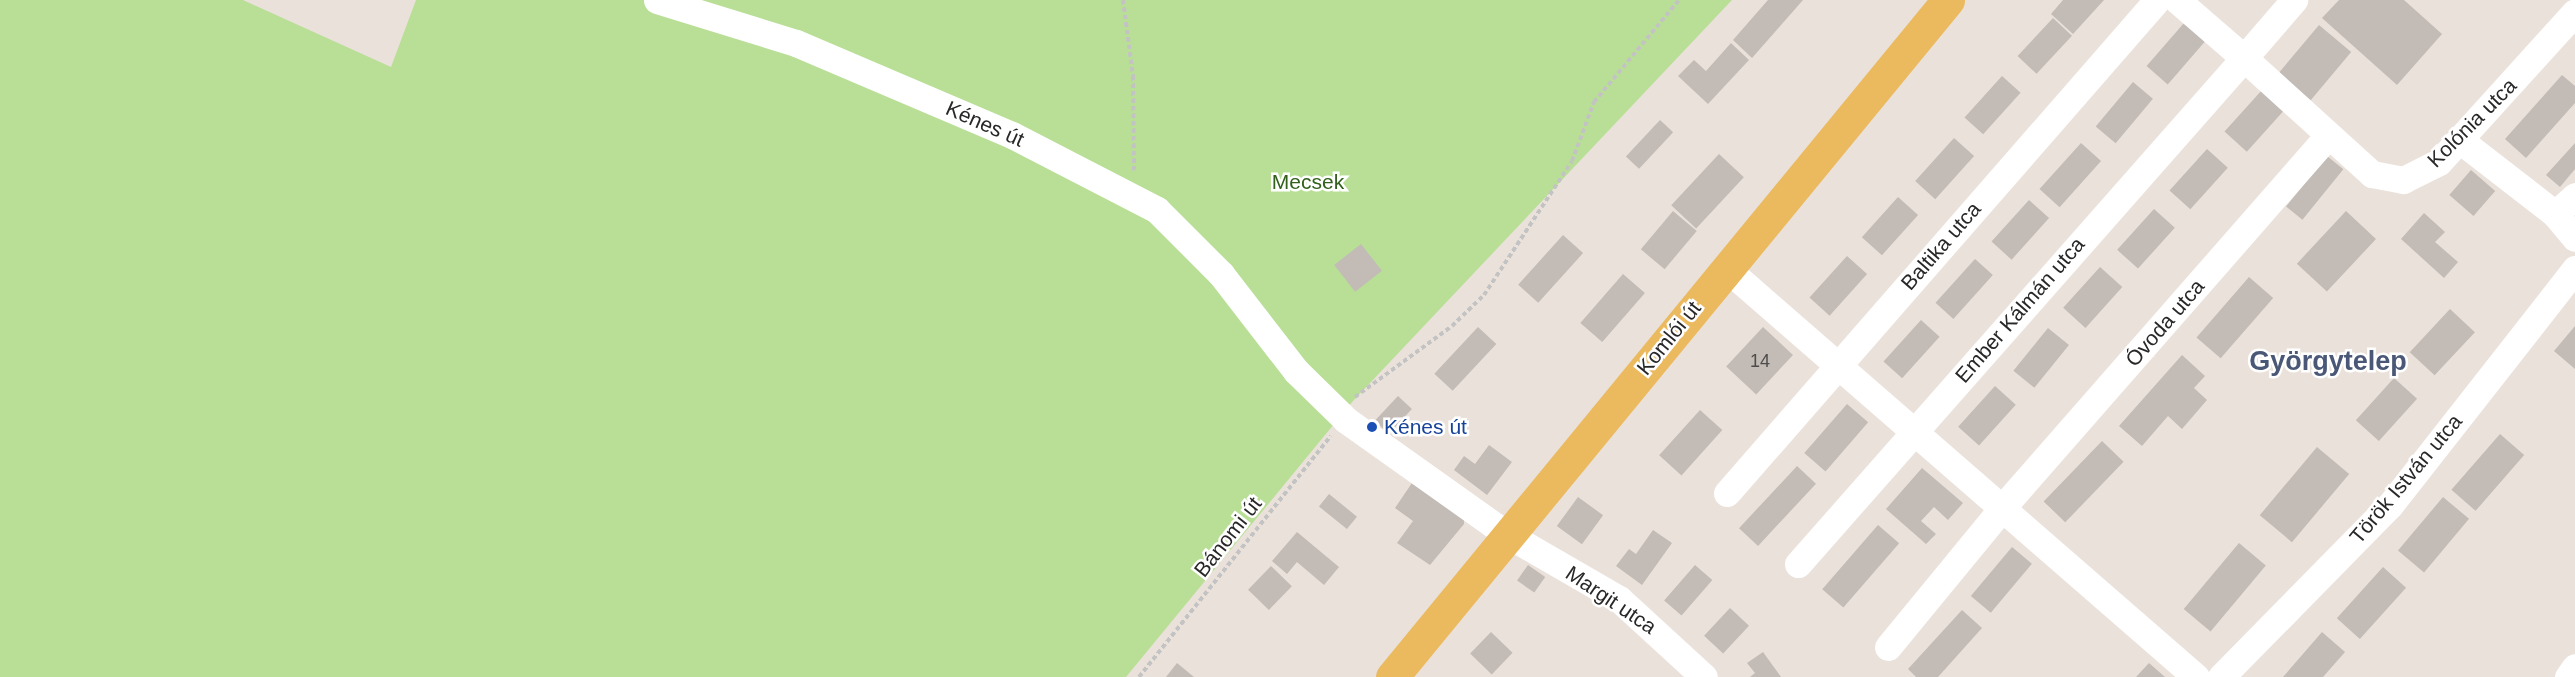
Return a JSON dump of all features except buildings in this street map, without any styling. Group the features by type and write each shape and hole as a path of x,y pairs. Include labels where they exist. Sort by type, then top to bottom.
{"main road":[{"name":"Komlói út","path":"1392,677 1948,0"}],"street":[{"name":"Kénes út","path":"657,0 796,43 1012,135 1129,192 1157,210 1221,274 1296,371 1343,416 1508,535"},
{"name":"Baltika utca","path":"1727,493 2157,0"},
{"name":"Kolónia utca","path":"2177,0 2244,58 2327,137 2372,174 2403,180 2439,162 2461,141 2575,12"},
{"name":"Ember Kálmán utca","path":"1798,564 2294,0"},
{"name":"Óvoda utca","path":"1888,647 2002,508 2327,137"},
{"path":"2461,141 2555,214 2575,238"},
{"path":"2555,214 2575,196"},
{"path":"1726,268 1838,363 1913,432 2196,677"},
{"name":"Török István utca","path":"2221,677 2390,505 2575,269"},
{"name":"Margit utca","path":"1508,535 1618,599 1704,677"},
{"path":"2568,677 2575,667"}],"path":[{"path":"1123,0 1137,152 1129,192"},
{"name":"Bánomi út","path":"1139,677 1343,416 1452,326 1484,295 1572,161 1594,102 1679,0"}],"green space":[{"name":"Mecsek","path":"0,0 243,0 391,67 416,0 1732,0 1353,401 1126,677 0,677"}],"place":[{"name":"Kénes út","path":"1372,427"}],"district":[{"name":"Györgytelep","path":"2328,362"}]}
